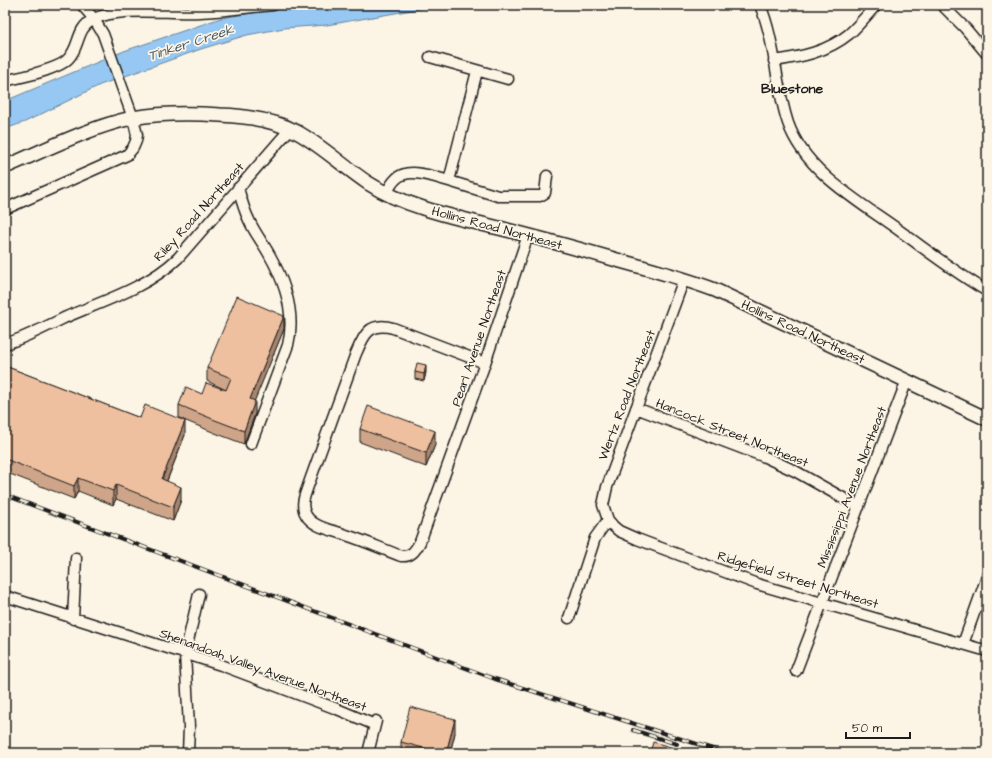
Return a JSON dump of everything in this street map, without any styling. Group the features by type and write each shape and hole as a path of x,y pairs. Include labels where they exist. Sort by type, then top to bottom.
{"main road":[{"name":"Hollins Road Northeast","path":"5,167 89,132 133,118 177,114 229,115 257,119 290,129 313,142 366,182 386,194 425,209 528,235 715,290 987,419"}],"street":[{"path":"5,209 127,155 136,142 133,118 109,50 94,19 82,5"},
{"path":"5,81 60,65 69,59 84,25 94,19 111,14 135,12 199,12 231,7 273,5"},
{"path":"760,5 771,36 774,61 788,122 799,144 809,159 821,172 840,188 953,269 987,291"},
{"path":"774,61 795,58 827,48 848,34 876,5"},
{"path":"942,5 965,28 987,54"},
{"path":"430,57 508,79"},
{"path":"449,181 477,71"},
{"name":"Riley Road Northeast","path":"5,344 128,291 154,278 167,269 290,129"},
{"path":"386,194 396,179 406,173 423,174 498,196 540,196 545,193 547,176"},
{"path":"238,188 249,221 278,271 290,309 292,321 288,345 252,444"},
{"name":"Pearl Avenue Northeast","path":"485,363 393,328 381,326 368,331 364,336 354,360 312,476 303,504 306,516 321,526 346,534 372,546 401,556 411,555 415,551 420,542 485,363 528,235"},
{"name":"Wertz Road Northeast","path":"608,520 603,505 604,497 684,280"},
{"name":"Mississippi Avenue Northeast","path":"796,671 907,380"},
{"name":"Hancock Street Northeast","path":"636,408 765,457 795,471 859,507"},
{"path":"569,618 595,538 608,520"},
{"name":"Ridgefield Street Northeast","path":"608,520 619,531 677,555 740,578 987,651"},
{"path":"73,619 76,558"},
{"path":"963,644 987,577"},
{"path":"188,753 185,654 199,594"},
{"name":"Shenandoah Valley Avenue Northeast","path":"5,596 242,673 375,723 368,753"}],"water":[{"name":"Tinker Creek","path":"345,5 441,5 327,25 284,28 247,35 201,49 100,85 25,122 5,129 5,101 124,51 221,18 276,9 335,7"}],"building":[{"path":"237,296 284,316 250,399 255,401 244,431 179,405 186,387 202,394 206,383 226,390 231,378 207,368"},
{"path":"417,363 426,365 424,374 415,372"},
{"path":"5,366 140,418 145,405 185,421 162,479 181,487 173,507 116,485 113,491 78,478 74,486 5,459"},
{"path":"368,406 435,431 426,453 360,429"},
{"path":"410,707 455,719 446,753 401,742"},
{"path":"653,742 692,753 650,753"}],"railway":[{"path":"5,495 495,679 725,753"},
{"path":"633,730 677,744"},
{"path":"952,753 958,750"}],"district":[{"name":"Bluestone","path":"792,89"}]}
